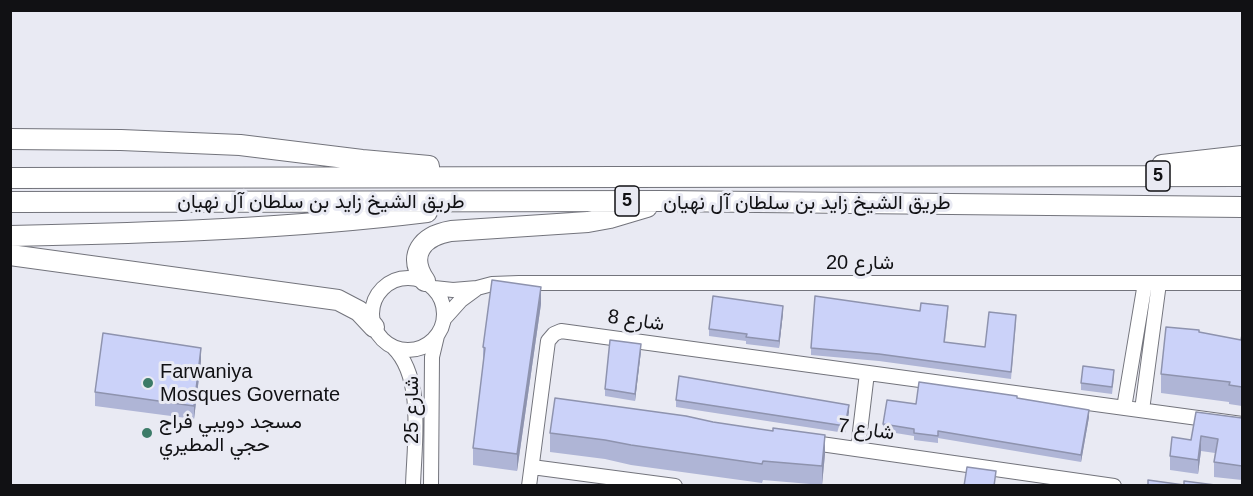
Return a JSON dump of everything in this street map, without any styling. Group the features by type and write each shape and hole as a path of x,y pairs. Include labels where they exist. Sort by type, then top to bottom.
{"highway":[{"path":"10,139 121,140 240,145 518,176"},
{"path":"1074,176 1242,156"},
{"name":"طريق الشيخ زايد بن سلطان آل نهيان","path":"10,178 1242,176"},
{"path":"10,236 273,228 518,201"},
{"path":"430,285 419,268 419,255 425,241 435,235 451,231 598,221 661,201"},
{"name":"طريق الشيخ زايد بن سلطان آل نهيان","path":"10,202 661,201 1242,207"},
{"path":"10,255 338,300 354,307 374,327"}],"street":[{"path":"444,319 442,300 430,285 413,278 401,278 384,286 374,302 372,315 374,327 381,338 403,350 416,349 428,344 437,336 444,319 461,300 477,288"},
{"name":"شارع 20","path":"430,285 453,290 492,284 519,283 1242,283"},
{"path":"1124,408 1144,283"},
{"path":"1142,410 1158,334 1159,283"},
{"name":"شارع 8","path":"529,486 547,406 548,341 554,334 561,331 1242,424"},
{"name":"شارع 25","path":"431,486 432,352 437,336"},
{"name":"شارع 25","path":"393,346 407,365 414,386 413,486"},
{"path":"858,448 867,373"},
{"name":"شارع 7","path":"799,440 1114,486"},
{"path":"532,466 675,486"}],"building":[{"path":"492,280 541,287 517,454 473,448"},
{"path":"713,296 783,306 779,341 709,329"},
{"path":"815,296 920,311 921,303 948,306 944,342 985,347 989,312 1016,315 1011,372 879,354 811,348"},
{"path":"1166,327 1199,330 1199,332 1241,340 1242,335 1242,387 1229,385 1230,382 1161,374"},
{"name":"Farwaniya Mosques Governate","path":"103,333 201,348 194,406 95,392"},
{"path":"610,340 641,344 635,394 605,389"},
{"path":"1083,366 1114,370 1112,387 1081,383"},
{"path":"679,376 849,405 845,426 676,400"},
{"path":"919,382 1017,396 1017,398 1089,410 1081,455 938,431 938,436 914,433 914,429 883,424 887,400 916,404"},
{"path":"555,398 686,416 773,431 773,428 825,435 822,466 763,461 762,464 550,433"},
{"path":"1196,412 1242,418 1242,466 1214,462 1218,439 1201,436 1198,460 1170,456 1172,437 1191,440"},
{"path":"967,467 996,471 994,486 964,486"},
{"path":"1148,480 1184,485 1184,481 1223,486 1148,486"}],"place":[{"name":"Farwaniya Mosques Governate","path":"148,383"},
{"name":"مسجد دويبي فراج حجي المطيري","path":"147,433"}]}
